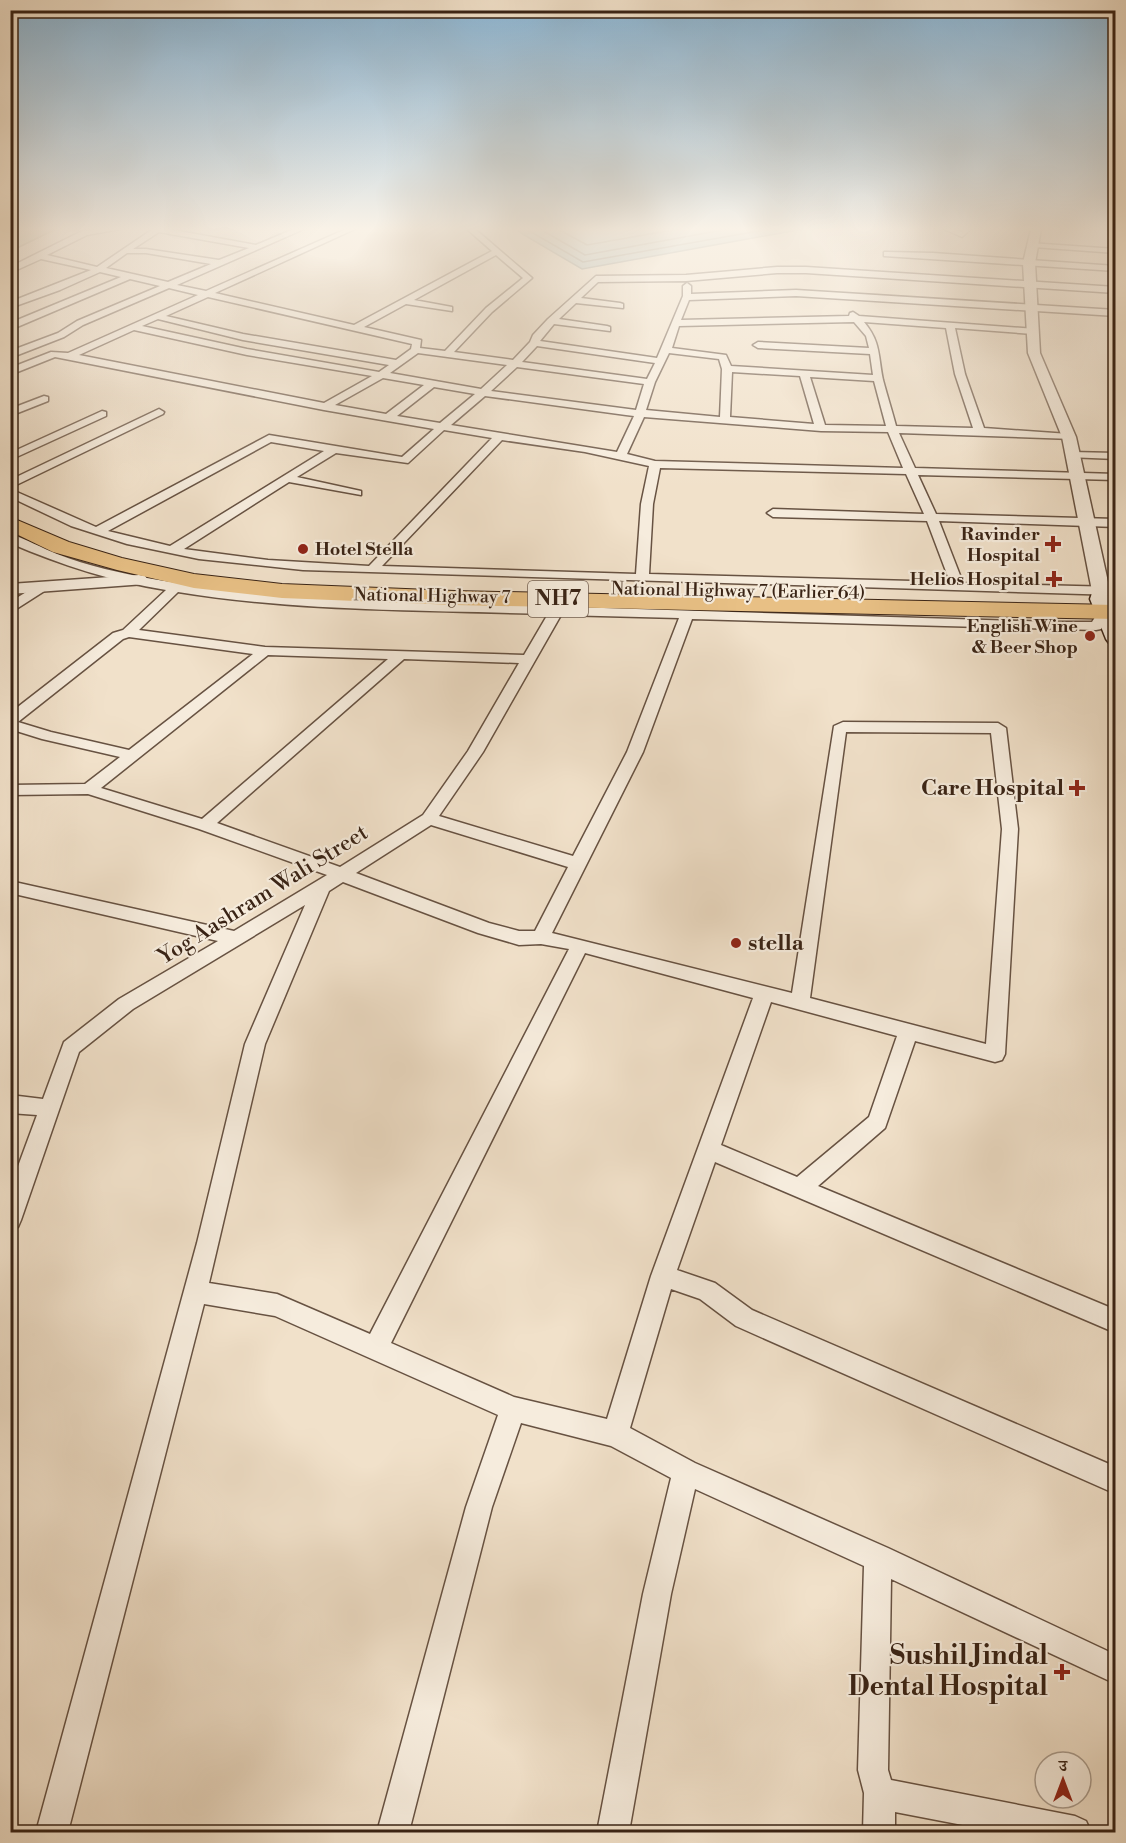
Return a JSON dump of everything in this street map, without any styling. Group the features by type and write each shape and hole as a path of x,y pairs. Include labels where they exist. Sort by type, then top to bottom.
{"highway":[{"name":"National Highway 7 (Earlier 64)","path":"10,508 58,530 113,547 243,573 304,578 1110,603"},
{"name":"National Highway 7","path":"10,523 61,547 117,563 194,580 282,591 455,598 1110,603"}],"main road":[{"path":"1110,603 1116,639"}],"street":[{"path":"10,327 42,315"},
{"path":"10,355 66,332 99,315"},
{"path":"304,315 414,339 418,342 416,350"},
{"path":"357,327 379,315"},
{"path":"447,354 484,315"},
{"path":"97,532 269,438 404,461 440,427 516,364 535,343 536,337 557,315"},
{"path":"621,455 634,431 650,382 666,350 679,315"},
{"path":"855,315 870,335 875,351 878,378 892,430 931,518 958,587"},
{"path":"10,538 91,570 176,587 250,596 368,604 1096,626 1110,603 1086,523 1069,437 1034,353 1032,315"},
{"path":"69,356 155,316 253,339 397,363"},
{"path":"676,323 857,319 1033,331"},
{"path":"551,321 606,329"},
{"path":"26,322 66,332"},
{"path":"950,326 960,374 980,431"},
{"path":"133,327 248,352 433,384 639,413 821,428 980,431 1069,437"},
{"path":"535,343 660,361"},
{"path":"758,345 875,351"},
{"path":"324,407 381,375 416,350 650,382"},
{"path":"666,350 723,357 727,369 725,419"},
{"path":"10,372 54,354 69,356 324,407 621,455 655,464 1116,477"},
{"path":"10,362 26,365"},
{"path":"727,369 878,378"},
{"path":"804,374 821,428"},
{"path":"387,418 433,384"},
{"path":"10,413 44,399"},
{"path":"10,485 159,412"},
{"path":"10,457 102,414"},
{"path":"372,570 500,437"},
{"path":"173,550 334,449"},
{"path":"1071,455 1116,456"},
{"path":"642,578 647,504 655,464"},
{"path":"286,478 357,493"},
{"path":"10,492 55,516 97,532 207,557 283,565 372,570 958,587 1110,603"},
{"path":"773,513 1116,523"},
{"path":"10,589 139,580"},
{"path":"10,609 41,587"},
{"path":"128,633 176,587"},
{"name":"Yog Aashram Wali Street","path":"10,1220 71,1048 126,1004 331,881 429,819 475,752 557,610"},
{"path":"541,937 635,752 687,614"},
{"path":"10,722 118,636 128,633 190,643 265,651 528,659"},
{"path":"89,789 265,651"},
{"path":"205,825 401,655"},
{"path":"10,722 47,736 132,755"},
{"path":"10,790 89,789 205,825 331,881 484,928 519,938 541,937 580,945 995,1054 1010,829 998,728 843,727 839,729 800,1001"},
{"path":"429,819 579,864"},
{"path":"52,1833 195,1292 255,1044 331,881"},
{"path":"10,887 236,938"},
{"path":"376,1347 580,945"},
{"path":"615,1434 663,1276 765,992"},
{"path":"799,1189 878,1122 908,1031"},
{"path":"10,1104 50,1108"},
{"path":"707,1149 1116,1322"},
{"path":"663,1276 707,1291 744,1318 1116,1481"},
{"path":"195,1292 278,1305 513,1409 615,1434 686,1472 878,1558 1116,1670"},
{"path":"393,1833 478,1507 513,1409"},
{"path":"613,1833 657,1594 686,1472"},
{"path":"878,1558 873,1770 879,1793 879,1833"},
{"path":"879,1793 1075,1833"}],"place":[{"name":"Ravinder Hospital","path":"1053,544"},
{"name":"Hotel Stella","path":"303,549"},
{"name":"Helios Hospital","path":"1054,579"},
{"name":"English Wine & Beer Shop","path":"1090,636"},
{"name":"Care Hospital","path":"1077,788"},
{"name":"stella","path":"736,943"},
{"name":"Sushil Jindal Dental Hospital","path":"1062,1672"}]}
